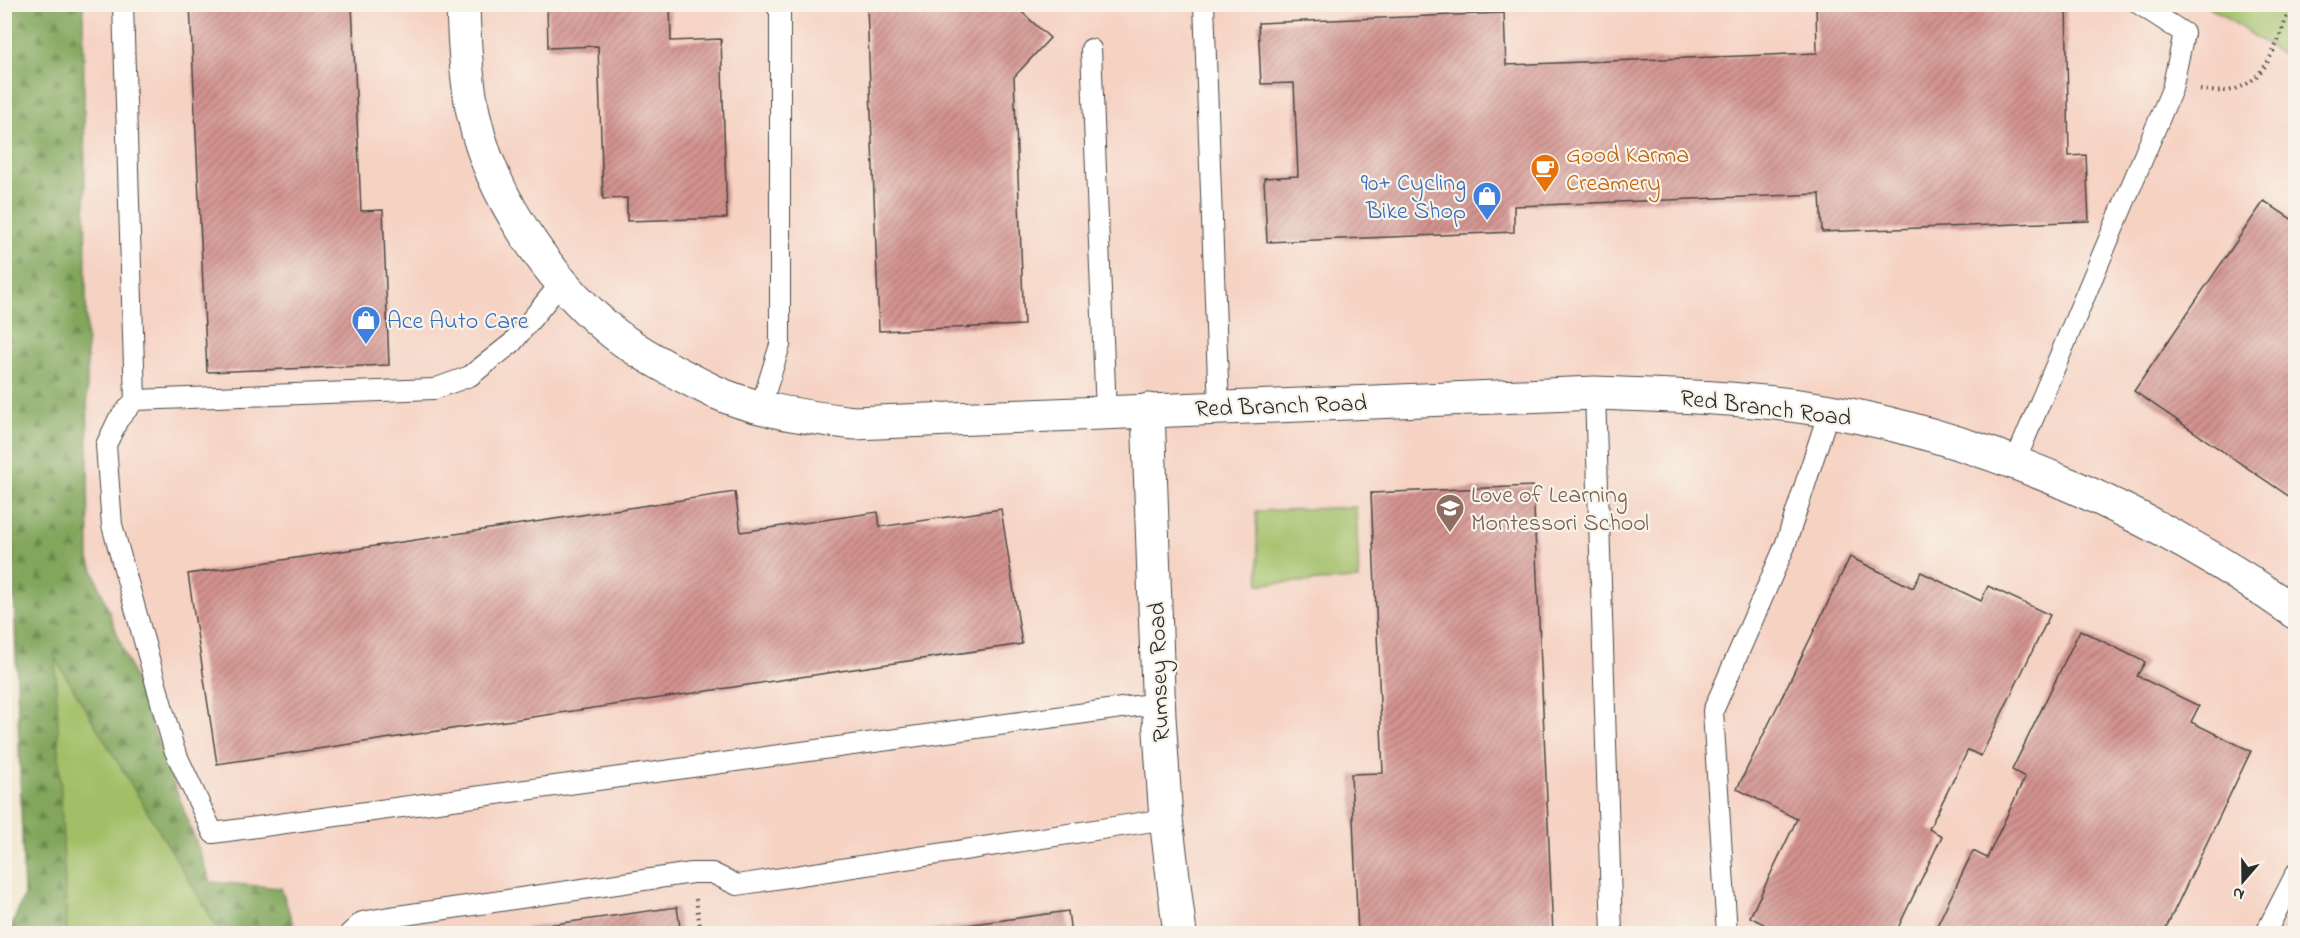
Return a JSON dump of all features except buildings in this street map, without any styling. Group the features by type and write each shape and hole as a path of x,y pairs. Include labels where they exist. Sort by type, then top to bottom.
{"street":[{"name":"Red Branch Road","path":"463,4 464,45 474,118 490,165 511,210 535,249 561,283 612,332 661,363 714,391 760,406 804,416 854,423 1595,393 1699,397 1829,411 1931,435 2015,462 2116,506 2196,547 2295,613"},
{"name":"Rumsey Road","path":"1148,410 1158,703 1166,819 1180,933"}],"lane":[{"path":"123,4 135,400 118,420 106,445 111,525 174,749 213,833 1158,703"},
{"path":"760,406 780,345 780,11 775,4"},
{"path":"1204,4 1219,408"},
{"path":"2015,462 2172,89 2184,33 2139,4"},
{"path":"1091,49 1106,412"},
{"path":"135,400 434,389 470,376 512,344 561,283"},
{"path":"1595,393 1612,933"},
{"path":"1727,933 1713,711 1785,546 1829,411"},
{"path":"349,933 362,922 384,918 692,873 712,873 737,885 1166,819"},
{"path":"2265,933 2295,873"}],"path":[{"path":"2172,89 2226,92 2250,83 2266,67 2291,4"},
{"path":"692,873 701,933"}],"shaded area":[{"path":"4,5 2295,5 2295,933 220,933 55,658"}],"green space":[{"path":"5,5 83,5 89,559 211,882 281,888 296,933 5,934 12,926 24,895 4,286"},
{"path":"2207,5 2295,5 2295,63"},
{"path":"1356,507 1359,579 1259,584 1256,511"},
{"path":"55,658 196,892 220,933 67,933"}],"waterway":[{"path":"2285,4 2296,16"}],"place":[{"name":"Good Karma Creamery","path":"1545,194"},
{"name":"90+ Cycling Bike Shop","path":"1487,222"},
{"name":"Ace Auto Care","path":"366,346"},
{"name":"Love of Learning Montessori School","path":"1450,534"}]}
